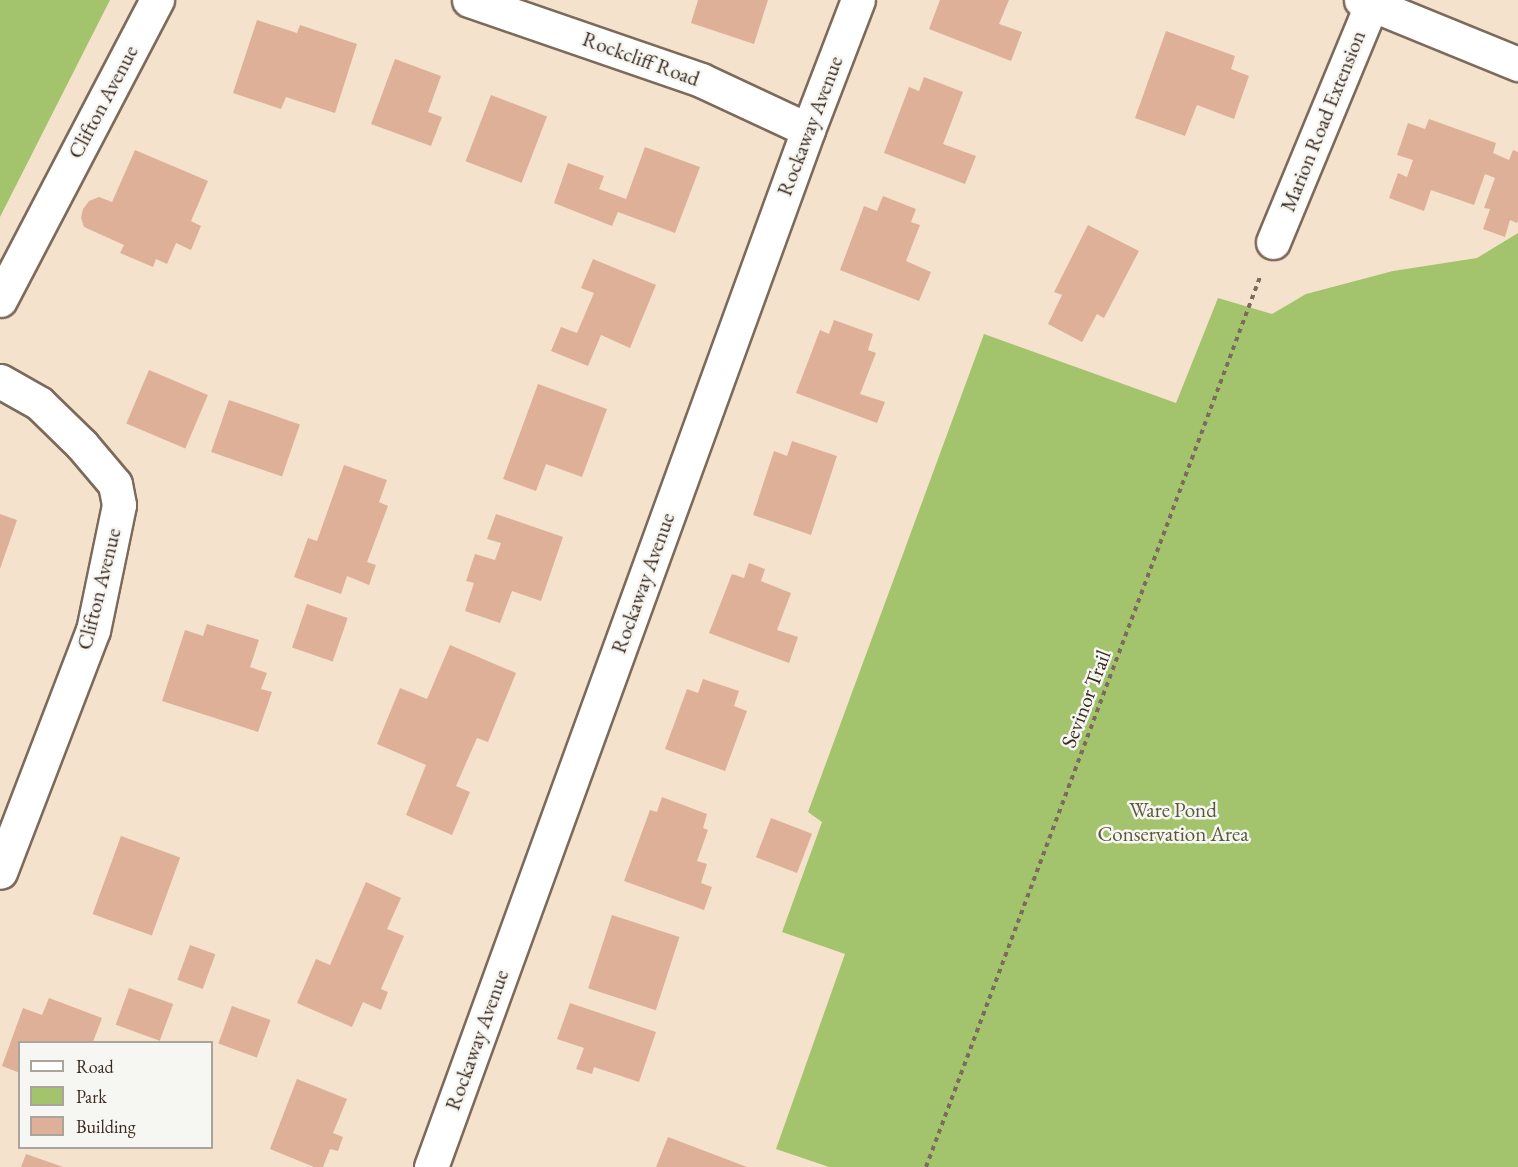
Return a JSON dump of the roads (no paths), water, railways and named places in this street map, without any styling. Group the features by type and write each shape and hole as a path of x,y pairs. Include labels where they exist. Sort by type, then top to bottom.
{"street":[{"name":"Clifton Avenue","path":"0,300 157,0"},
{"name":"Rockcliff Road","path":"469,0 701,80 808,130"},
{"name":"Rockaway Avenue","path":"431,1167 808,130 858,0"},
{"path":"1368,1 1518,64"},
{"name":"Marion Road Extension","path":"1273,242 1368,1"},
{"name":"Clifton Avenue","path":"0,381 39,403 82,445 116,484 119,504 93,630 0,872"}],"park label":[{"name":"Ware Pond Conservation Area","path":"1173,822"}]}
